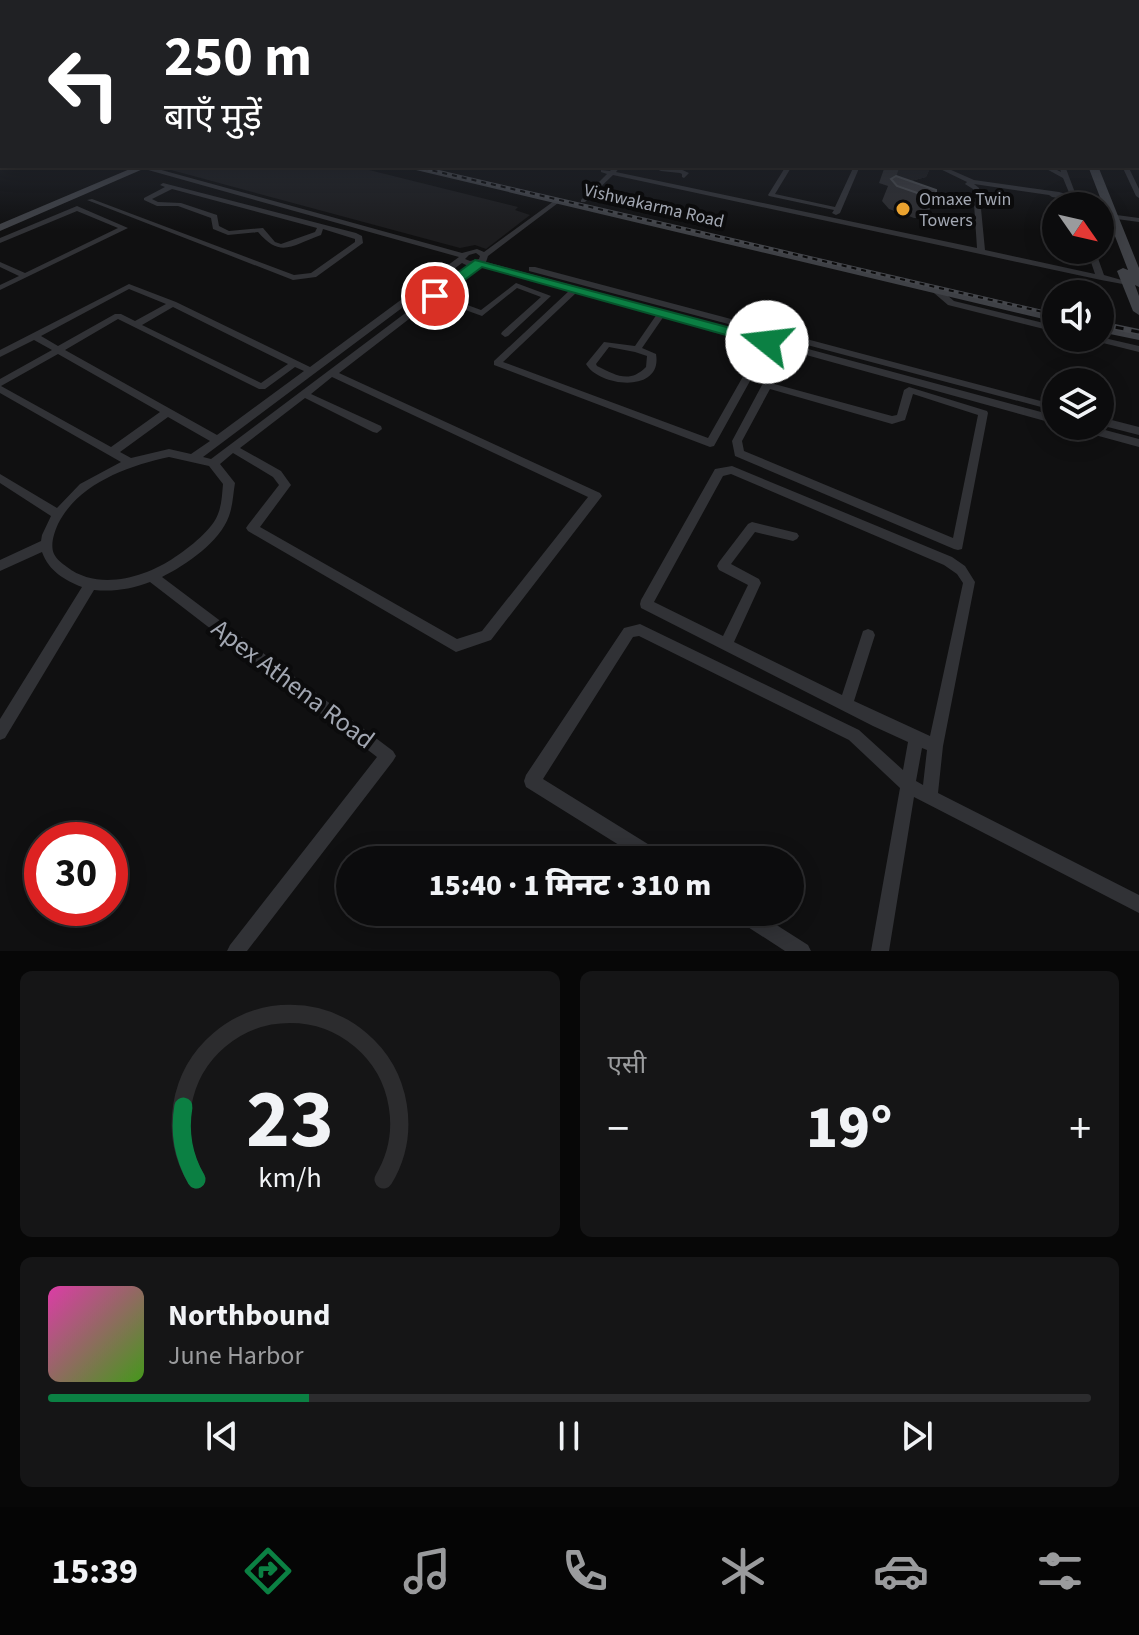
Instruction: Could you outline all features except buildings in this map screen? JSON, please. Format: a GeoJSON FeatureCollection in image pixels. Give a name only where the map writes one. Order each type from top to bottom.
{"type":"FeatureCollection","features":[{"type":"Feature","properties":{"kind":"main road"},"geometry":{"type":"LineString","coordinates":[[0,220],[124,168]]}},
{"type":"Feature","properties":{"kind":"main road"},"geometry":{"type":"LineString","coordinates":[[0,228],[139,168]]}},
{"type":"Feature","properties":{"kind":"main road","name":"Vishwakarma Road"},"geometry":{"type":"LineString","coordinates":[[413,168],[757,245]]}},
{"type":"Feature","properties":{"kind":"main road","name":"Vishwakarma Road"},"geometry":{"type":"LineString","coordinates":[[441,168],[1042,315]]}},
{"type":"Feature","properties":{"kind":"main road"},"geometry":{"type":"LineString","coordinates":[[1085,168],[1093,192]]}},
{"type":"Feature","properties":{"kind":"main road"},"geometry":{"type":"LineString","coordinates":[[1094,168],[1103,192]]}},
{"type":"Feature","properties":{"kind":"main road"},"geometry":{"type":"LineString","coordinates":[[1114,223],[1139,311]]}},
{"type":"Feature","properties":{"kind":"main road"},"geometry":{"type":"LineString","coordinates":[[1114,242],[1131,281]]}},
{"type":"Feature","properties":{"kind":"main road","name":"Vishwakarma Road"},"geometry":{"type":"LineString","coordinates":[[785,252],[1042,308]]}},
{"type":"Feature","properties":{"kind":"main road"},"geometry":{"type":"LineString","coordinates":[[1114,323],[1139,328]]}},
{"type":"Feature","properties":{"kind":"main road"},"geometry":{"type":"LineString","coordinates":[[1114,331],[1139,336]]}},
{"type":"Feature","properties":{"kind":"street"},"geometry":{"type":"LineString","coordinates":[[151,168],[464,256],[1042,404]]}},
{"type":"Feature","properties":{"kind":"street"},"geometry":{"type":"LineString","coordinates":[[160,168],[464,256]]}},
{"type":"Feature","properties":{"kind":"street"},"geometry":{"type":"LineString","coordinates":[[648,168],[671,175]]}},
{"type":"Feature","properties":{"kind":"street"},"geometry":{"type":"LineString","coordinates":[[656,168],[681,179],[754,201],[836,212]]}},
{"type":"Feature","properties":{"kind":"street"},"geometry":{"type":"LineString","coordinates":[[788,168],[771,195],[980,250]]}},
{"type":"Feature","properties":{"kind":"street"},"geometry":{"type":"LineString","coordinates":[[836,212],[856,168]]}},
{"type":"Feature","properties":{"kind":"street"},"geometry":{"type":"LineString","coordinates":[[931,168],[976,188],[1042,197]]}},
{"type":"Feature","properties":{"kind":"street"},"geometry":{"type":"LineString","coordinates":[[941,168],[972,182],[1044,192]]}},
{"type":"Feature","properties":{"kind":"street"},"geometry":{"type":"LineString","coordinates":[[1048,168],[1066,177]]}},
{"type":"Feature","properties":{"kind":"street"},"geometry":{"type":"LineString","coordinates":[[1063,168],[1071,192]]}},
{"type":"Feature","properties":{"kind":"street"},"geometry":{"type":"LineString","coordinates":[[1126,168],[1138,193]]}},
{"type":"Feature","properties":{"kind":"street"},"geometry":{"type":"LineString","coordinates":[[611,169],[1131,281]]}},
{"type":"Feature","properties":{"kind":"street"},"geometry":{"type":"LineString","coordinates":[[578,200],[611,169],[671,175]]}},
{"type":"Feature","properties":{"kind":"street"},"geometry":{"type":"LineString","coordinates":[[90,200],[293,278],[313,275],[359,243],[359,238],[167,186],[146,199],[157,204],[179,204],[214,217],[216,227],[228,233],[260,230],[272,244],[281,247],[318,233],[320,228]]}},
{"type":"Feature","properties":{"kind":"street"},"geometry":{"type":"LineString","coordinates":[[976,188],[980,250]]}},
{"type":"Feature","properties":{"kind":"street"},"geometry":{"type":"LineString","coordinates":[[213,463],[435,296],[553,201]]}},
{"type":"Feature","properties":{"kind":"street"},"geometry":{"type":"LineString","coordinates":[[251,210],[265,202]]}},
{"type":"Feature","properties":{"kind":"street"},"geometry":{"type":"LineString","coordinates":[[0,241],[77,208],[124,228],[0,288]]}},
{"type":"Feature","properties":{"kind":"street"},"geometry":{"type":"LineString","coordinates":[[1114,216],[1139,220]]}},
{"type":"Feature","properties":{"kind":"street"},"geometry":{"type":"LineString","coordinates":[[195,457],[464,256]]}},
{"type":"Feature","properties":{"kind":"street"},"geometry":{"type":"LineString","coordinates":[[481,258],[526,275],[767,342],[910,386],[983,413],[958,545],[744,457],[737,450],[737,441],[767,385],[892,420],[901,418],[910,386]]}},
{"type":"Feature","properties":{"kind":"street"},"geometry":{"type":"LineString","coordinates":[[0,264],[25,276]]}},
{"type":"Feature","properties":{"kind":"street"},"geometry":{"type":"LineString","coordinates":[[1096,264],[1100,275]]}},
{"type":"Feature","properties":{"kind":"street"},"geometry":{"type":"LineString","coordinates":[[435,296],[482,313],[526,275]]}},
{"type":"Feature","properties":{"kind":"street"},"geometry":{"type":"LineString","coordinates":[[505,334],[547,296],[516,285]]}},
{"type":"Feature","properties":{"kind":"street"},"geometry":{"type":"LineString","coordinates":[[0,354],[129,286],[311,371]]}},
{"type":"Feature","properties":{"kind":"street"},"geometry":{"type":"LineString","coordinates":[[576,289],[497,363],[710,443],[767,342]]}},
{"type":"Feature","properties":{"kind":"street"},"geometry":{"type":"LineString","coordinates":[[937,291],[951,303],[1042,326]]}},
{"type":"Feature","properties":{"kind":"street"},"geometry":{"type":"LineString","coordinates":[[135,325],[173,304]]}},
{"type":"Feature","properties":{"kind":"street"},"geometry":{"type":"LineString","coordinates":[[637,349],[662,313]]}},
{"type":"Feature","properties":{"kind":"street"},"geometry":{"type":"LineString","coordinates":[[131,463],[0,386],[118,316],[262,387],[295,363]]}},
{"type":"Feature","properties":{"kind":"street"},"geometry":{"type":"LineString","coordinates":[[360,335],[374,342]]}},
{"type":"Feature","properties":{"kind":"street"},"geometry":{"type":"LineString","coordinates":[[34,336],[217,440]]}},
{"type":"Feature","properties":{"kind":"street"},"geometry":{"type":"LineString","coordinates":[[1114,343],[1139,349]]}},
{"type":"Feature","properties":{"kind":"street"},"geometry":{"type":"LineString","coordinates":[[607,344],[637,349],[651,354],[653,359],[652,367],[640,380],[629,382],[593,368],[591,364],[607,344]]}},
{"type":"Feature","properties":{"kind":"street"},"geometry":{"type":"LineString","coordinates":[[232,448],[277,474],[285,485],[252,528],[456,646],[486,636],[596,496],[331,373]]}},
{"type":"Feature","properties":{"kind":"street"},"geometry":{"type":"LineString","coordinates":[[910,386],[1042,417]]}},
{"type":"Feature","properties":{"kind":"street"},"geometry":{"type":"LineString","coordinates":[[304,394],[377,429]]}},
{"type":"Feature","properties":{"kind":"street"},"geometry":{"type":"LineString","coordinates":[[112,452],[168,412]]}},
{"type":"Feature","properties":{"kind":"street"},"geometry":{"type":"LineString","coordinates":[[1114,425],[1139,431]]}},
{"type":"Feature","properties":{"kind":"street"},"geometry":{"type":"LineString","coordinates":[[1114,436],[1139,443]]}},
{"type":"Feature","properties":{"kind":"street"},"geometry":{"type":"LineString","coordinates":[[169,453],[213,463],[229,483],[222,520],[197,549],[154,578],[130,584],[91,584],[66,575],[51,562],[45,545],[51,525],[80,490],[131,463],[169,453]]}},
{"type":"Feature","properties":{"kind":"street"},"geometry":{"type":"LineString","coordinates":[[930,797],[935,746],[969,582],[961,570],[948,561],[732,470],[719,472],[646,604],[935,746]]}},
{"type":"Feature","properties":{"kind":"street"},"geometry":{"type":"LineString","coordinates":[[0,478],[59,515]]}},
{"type":"Feature","properties":{"kind":"street"},"geometry":{"type":"LineString","coordinates":[[726,644],[755,583],[723,566],[752,527],[793,536]]}},
{"type":"Feature","properties":{"kind":"street"},"geometry":{"type":"LineString","coordinates":[[0,566],[45,545]]}},
{"type":"Feature","properties":{"kind":"street","name":"Apex Athena Road"},"geometry":{"type":"LineString","coordinates":[[154,578],[388,756],[236,951]]}},
{"type":"Feature","properties":{"kind":"street"},"geometry":{"type":"LineString","coordinates":[[0,733],[91,584]]}},
{"type":"Feature","properties":{"kind":"street"},"geometry":{"type":"LineString","coordinates":[[636,846],[532,781],[629,632],[640,630],[854,735],[909,786],[1139,904]]}},
{"type":"Feature","properties":{"kind":"street"},"geometry":{"type":"LineString","coordinates":[[846,704],[868,635]]}},
{"type":"Feature","properties":{"kind":"street"},"geometry":{"type":"LineString","coordinates":[[880,951],[916,737]]}},
{"type":"Feature","properties":{"kind":"street"},"geometry":{"type":"LineString","coordinates":[[762,926],[802,951]]}},
{"type":"Feature","properties":{"kind":"shaded area"},"geometry":{"type":"Polygon","coordinates":[[[164,168],[361,168],[518,207],[515,210],[530,215],[486,249],[475,245],[460,248],[164,168]]]}},
{"type":"Feature","properties":{"kind":"railway"},"geometry":{"type":"LineString","coordinates":[[422,168],[1042,312]]}},
{"type":"Feature","properties":{"kind":"railway"},"geometry":{"type":"LineString","coordinates":[[1114,327],[1139,332]]}},
{"type":"Feature","properties":{"kind":"place","name":"Omaxe Twin Towers"},"geometry":{"type":"Point","coordinates":[903,209]}},
{"type":"Feature","properties":{"kind":"route"},"geometry":{"type":"LineString","coordinates":[[435,296],[480,263],[767,342]]}}]}
